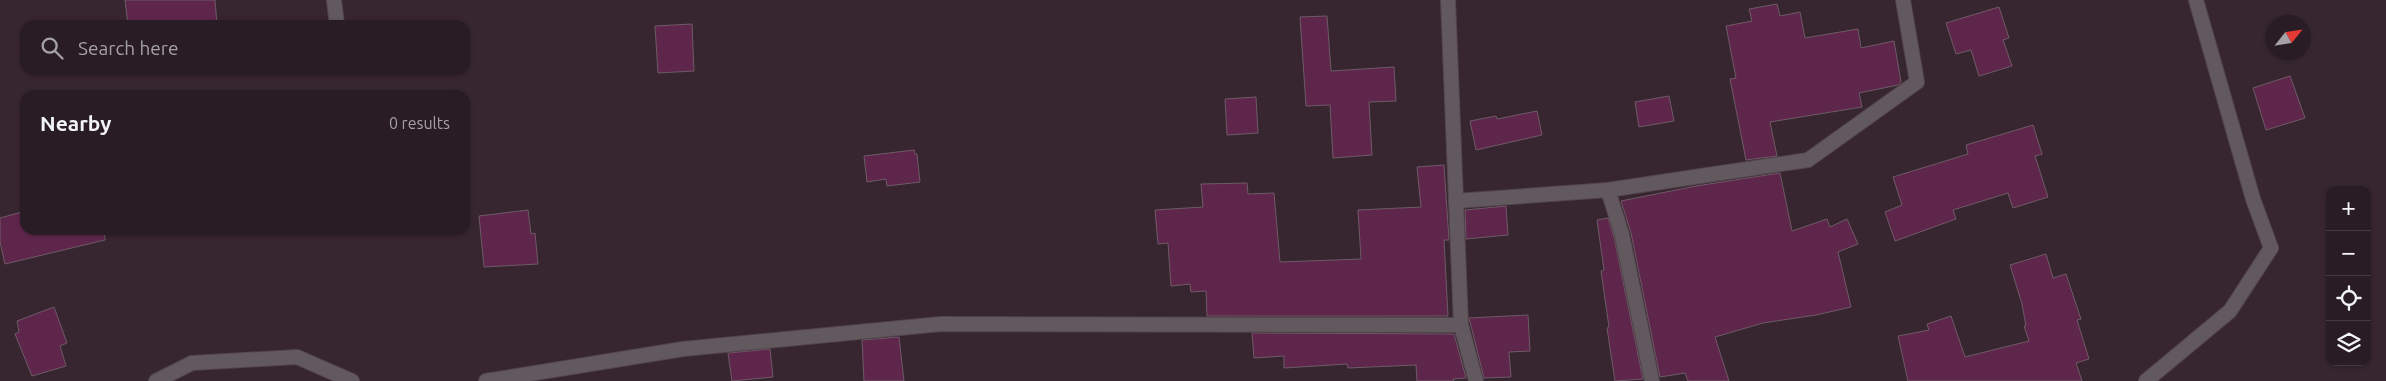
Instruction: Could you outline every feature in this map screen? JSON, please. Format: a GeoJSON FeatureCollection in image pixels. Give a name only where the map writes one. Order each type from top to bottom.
{"type":"FeatureCollection","features":[{"type":"Feature","properties":{"kind":"street"},"geometry":{"type":"LineString","coordinates":[[334,0],[336,20]]}},
{"type":"Feature","properties":{"kind":"street"},"geometry":{"type":"LineString","coordinates":[[1448,0],[1462,325],[1476,381]]}},
{"type":"Feature","properties":{"kind":"street"},"geometry":{"type":"LineString","coordinates":[[1456,201],[1608,190],[1808,160],[1917,82],[1903,0]]}},
{"type":"Feature","properties":{"kind":"street"},"geometry":{"type":"LineString","coordinates":[[2146,381],[2230,311],[2271,248],[2253,198],[2196,0]]}},
{"type":"Feature","properties":{"kind":"street"},"geometry":{"type":"LineString","coordinates":[[1608,190],[1622,235],[1652,381]]}},
{"type":"Feature","properties":{"kind":"street"},"geometry":{"type":"LineString","coordinates":[[486,381],[683,349],[941,324],[1462,325]]}},
{"type":"Feature","properties":{"kind":"street"},"geometry":{"type":"LineString","coordinates":[[156,381],[192,363],[297,357],[352,381]]}},
{"type":"Feature","properties":{"kind":"building"},"geometry":{"type":"Polygon","coordinates":[[[125,0],[215,0],[217,20],[127,20],[125,0]]]}},
{"type":"Feature","properties":{"kind":"building"},"geometry":{"type":"Polygon","coordinates":[[[1777,4],[1780,16],[1800,12],[1805,38],[1858,29],[1861,48],[1894,41],[1901,82],[1898,85],[1859,93],[1862,107],[1770,122],[1777,156],[1746,160],[1730,79],[1736,78],[1726,26],[1752,21],[1749,9],[1777,4]]]}},
{"type":"Feature","properties":{"kind":"building"},"geometry":{"type":"Polygon","coordinates":[[[1999,7],[2009,38],[2003,40],[2012,66],[1979,76],[1971,50],[1956,54],[1946,23],[1999,7]]]}},
{"type":"Feature","properties":{"kind":"building"},"geometry":{"type":"Polygon","coordinates":[[[1327,16],[1331,71],[1394,67],[1396,101],[1369,102],[1372,155],[1333,158],[1330,105],[1306,106],[1300,17],[1327,16]]]}},
{"type":"Feature","properties":{"kind":"building"},"geometry":{"type":"Polygon","coordinates":[[[692,24],[694,71],[658,73],[655,26],[692,24]]]}},
{"type":"Feature","properties":{"kind":"building"},"geometry":{"type":"Polygon","coordinates":[[[2290,76],[2305,118],[2266,130],[2253,88],[2290,76]]]}},
{"type":"Feature","properties":{"kind":"building"},"geometry":{"type":"Polygon","coordinates":[[[1669,96],[1674,121],[1639,127],[1635,102],[1669,96]]]}},
{"type":"Feature","properties":{"kind":"building"},"geometry":{"type":"Polygon","coordinates":[[[1256,97],[1258,133],[1227,135],[1225,99],[1256,97]]]}},
{"type":"Feature","properties":{"kind":"building"},"geometry":{"type":"Polygon","coordinates":[[[1537,111],[1542,135],[1476,150],[1470,121],[1496,116],[1497,119],[1537,111]]]}},
{"type":"Feature","properties":{"kind":"building"},"geometry":{"type":"Polygon","coordinates":[[[2033,125],[2042,154],[2035,156],[2048,197],[2013,208],[2008,193],[1953,210],[1956,219],[1895,241],[1885,212],[1902,205],[1893,177],[1968,154],[1966,145],[2033,125]]]}},
{"type":"Feature","properties":{"kind":"building"},"geometry":{"type":"Polygon","coordinates":[[[914,150],[915,154],[917,154],[920,182],[887,186],[886,179],[867,182],[864,156],[914,150]]]}},
{"type":"Feature","properties":{"kind":"building"},"geometry":{"type":"Polygon","coordinates":[[[1444,165],[1449,240],[1444,240],[1448,316],[1207,316],[1206,291],[1191,292],[1190,284],[1171,286],[1168,243],[1158,244],[1155,210],[1203,207],[1201,184],[1247,183],[1248,194],[1274,193],[1280,262],[1361,259],[1358,210],[1421,207],[1417,167],[1444,165]]]}},
{"type":"Feature","properties":{"kind":"building"},"geometry":{"type":"Polygon","coordinates":[[[1780,173],[1792,231],[1827,219],[1830,227],[1847,219],[1858,244],[1838,252],[1851,307],[1816,315],[1763,323],[1715,337],[1729,381],[1688,381],[1685,373],[1660,377],[1631,233],[1621,201],[1696,186],[1780,173]]]}},
{"type":"Feature","properties":{"kind":"building"},"geometry":{"type":"Polygon","coordinates":[[[1506,206],[1508,235],[1466,239],[1465,210],[1506,206]]]}},
{"type":"Feature","properties":{"kind":"building"},"geometry":{"type":"Polygon","coordinates":[[[528,210],[531,234],[535,233],[538,264],[484,267],[479,216],[528,210]]]}},
{"type":"Feature","properties":{"kind":"building"},"geometry":{"type":"Polygon","coordinates":[[[20,213],[20,235],[104,235],[105,240],[5,264],[0,242],[0,218],[20,213]]]}},
{"type":"Feature","properties":{"kind":"building"},"geometry":{"type":"Polygon","coordinates":[[[1608,218],[1614,237],[1643,379],[1615,381],[1607,328],[1609,327],[1601,271],[1604,270],[1597,220],[1608,218]]]}},
{"type":"Feature","properties":{"kind":"building"},"geometry":{"type":"Polygon","coordinates":[[[2046,254],[2053,278],[2066,274],[2081,319],[2077,320],[2089,359],[2076,363],[2082,381],[1908,381],[1898,336],[1929,330],[1927,324],[1951,316],[1965,357],[2029,341],[2024,326],[2026,326],[2022,304],[2010,265],[2046,254]]]}},
{"type":"Feature","properties":{"kind":"building"},"geometry":{"type":"Polygon","coordinates":[[[54,307],[67,343],[60,346],[66,366],[32,376],[15,334],[19,332],[17,321],[54,307]]]}},
{"type":"Feature","properties":{"kind":"building"},"geometry":{"type":"Polygon","coordinates":[[[1528,315],[1530,351],[1509,352],[1511,377],[1484,378],[1469,318],[1528,315]]]}},
{"type":"Feature","properties":{"kind":"building"},"geometry":{"type":"Polygon","coordinates":[[[1252,333],[1454,334],[1466,378],[1453,379],[1454,381],[1417,381],[1416,365],[1348,368],[1347,364],[1284,368],[1284,356],[1254,358],[1252,333]]]}},
{"type":"Feature","properties":{"kind":"building"},"geometry":{"type":"Polygon","coordinates":[[[899,337],[904,381],[864,381],[862,340],[899,337]]]}},
{"type":"Feature","properties":{"kind":"building"},"geometry":{"type":"Polygon","coordinates":[[[770,349],[773,377],[732,381],[728,353],[770,349]]]}}]}
